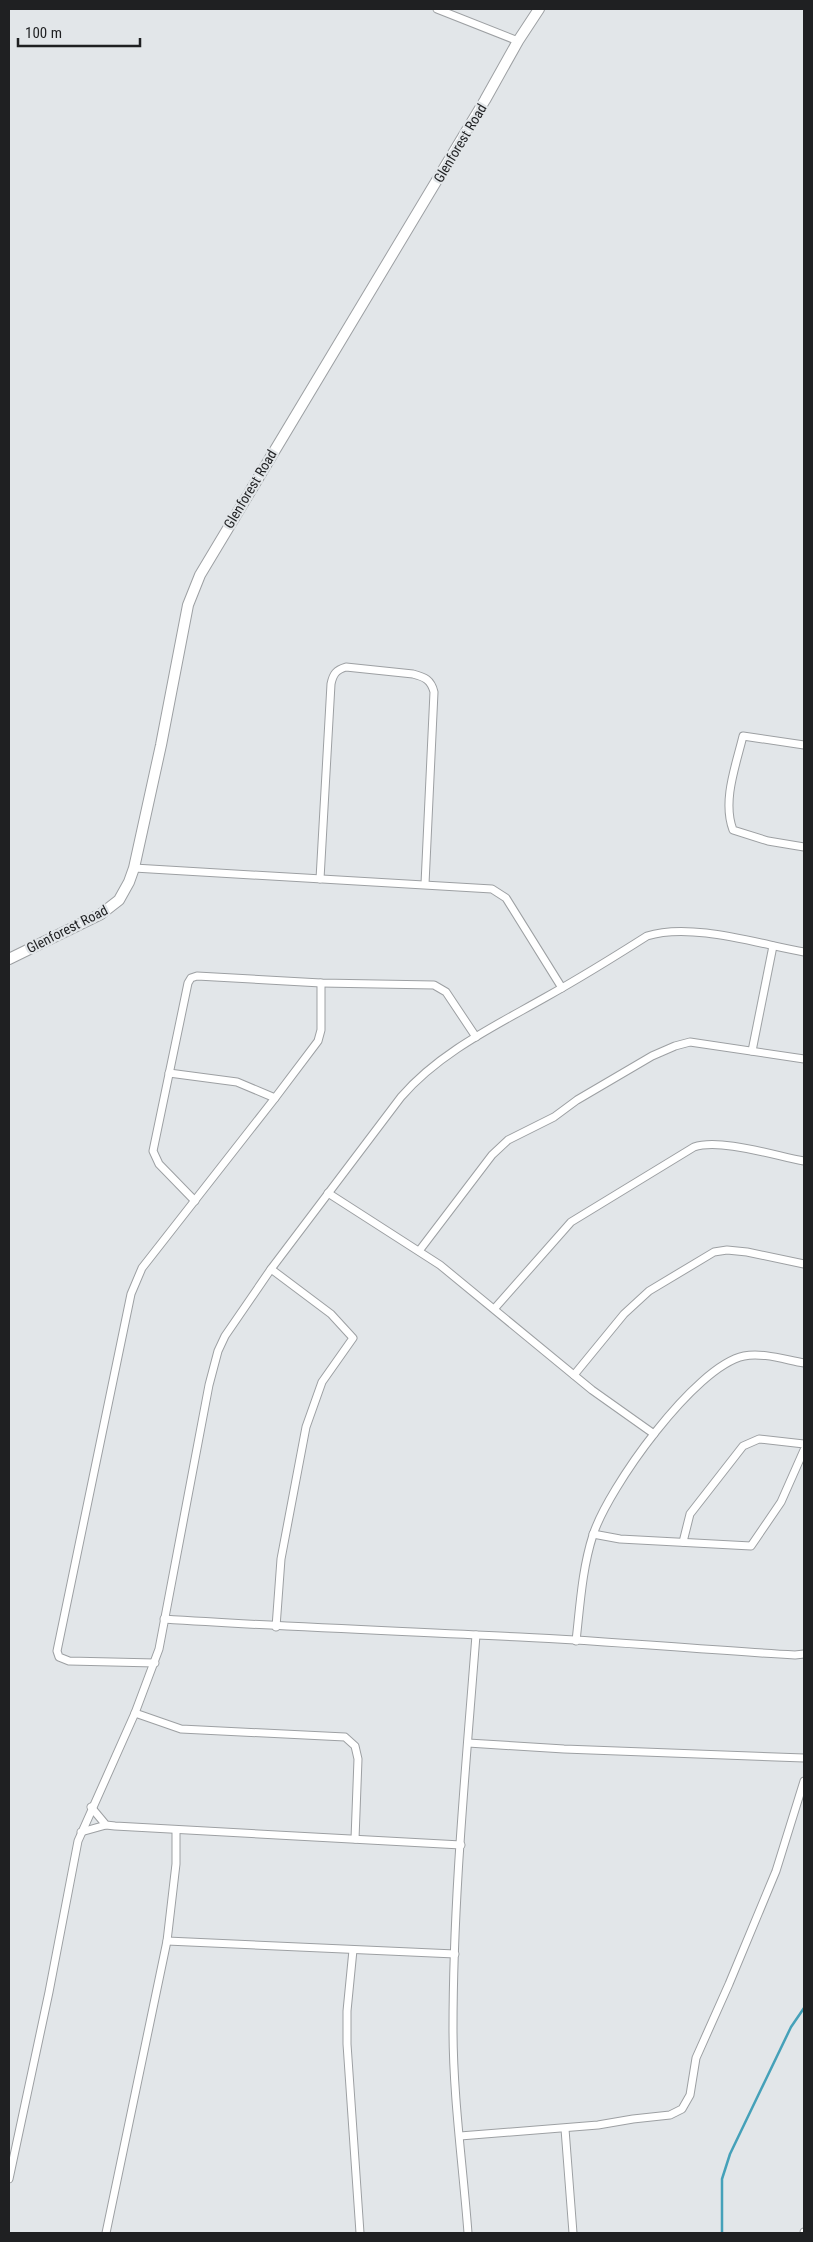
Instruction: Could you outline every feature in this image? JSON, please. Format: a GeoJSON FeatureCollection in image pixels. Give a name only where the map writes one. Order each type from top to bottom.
{"type":"FeatureCollection","features":[{"type":"Feature","properties":{"kind":"street"},"geometry":{"type":"LineString","coordinates":[[437,9],[518,41]]}},
{"type":"Feature","properties":{"kind":"street","name":"Glenforest Road"},"geometry":{"type":"LineString","coordinates":[[9,958],[110,908],[124,891],[134,868],[161,745],[186,615],[200,575],[485,100],[518,41],[539,9]]}},
{"type":"Feature","properties":{"kind":"street"},"geometry":{"type":"LineString","coordinates":[[320,879],[331,684],[333,675],[338,670],[346,668],[423,676],[433,686],[425,884]]}},
{"type":"Feature","properties":{"kind":"street"},"geometry":{"type":"LineString","coordinates":[[804,745],[743,736],[732,779],[728,818],[733,830],[768,841],[804,847]]}},
{"type":"Feature","properties":{"kind":"street"},"geometry":{"type":"LineString","coordinates":[[134,868],[487,888],[499,892],[506,898],[562,988]]}},
{"type":"Feature","properties":{"kind":"street"},"geometry":{"type":"LineString","coordinates":[[9,2180],[49,1992],[74,1858],[81,1832],[91,1807],[135,1713],[155,1663],[212,1368],[225,1336],[271,1269],[413,1083],[423,1073],[476,1037],[562,988],[647,936],[661,931],[709,934],[804,952]]}},
{"type":"Feature","properties":{"kind":"street"},"geometry":{"type":"LineString","coordinates":[[752,1051],[773,946]]}},
{"type":"Feature","properties":{"kind":"street"},"geometry":{"type":"LineString","coordinates":[[195,1201],[159,1164],[154,1156],[153,1147],[188,983],[191,978],[197,976],[321,983],[438,986],[446,992],[476,1037]]}},
{"type":"Feature","properties":{"kind":"street"},"geometry":{"type":"LineString","coordinates":[[155,1663],[69,1662],[59,1657],[57,1644],[134,1284],[142,1268],[276,1098],[320,1036],[321,983]]}},
{"type":"Feature","properties":{"kind":"street"},"geometry":{"type":"LineString","coordinates":[[419,1251],[492,1155],[515,1135],[554,1117],[577,1100],[652,1056],[683,1042],[804,1059]]}},
{"type":"Feature","properties":{"kind":"street"},"geometry":{"type":"LineString","coordinates":[[169,1073],[237,1082],[276,1098]]}},
{"type":"Feature","properties":{"kind":"street"},"geometry":{"type":"LineString","coordinates":[[495,1308],[571,1222],[694,1148],[707,1144],[724,1146],[804,1161]]}},
{"type":"Feature","properties":{"kind":"street"},"geometry":{"type":"LineString","coordinates":[[328,1193],[419,1251],[495,1308],[599,1395],[654,1434]]}},
{"type":"Feature","properties":{"kind":"street"},"geometry":{"type":"LineString","coordinates":[[574,1375],[624,1314],[649,1291],[714,1252],[727,1250],[747,1252],[804,1264]]}},
{"type":"Feature","properties":{"kind":"street"},"geometry":{"type":"LineString","coordinates":[[271,1269],[336,1319],[353,1338],[322,1382],[306,1427],[281,1559],[276,1627]]}},
{"type":"Feature","properties":{"kind":"street"},"geometry":{"type":"LineString","coordinates":[[576,1641],[586,1563],[593,1534],[626,1472],[654,1434],[708,1375],[723,1364],[746,1355],[804,1363]]}},
{"type":"Feature","properties":{"kind":"street"},"geometry":{"type":"LineString","coordinates":[[684,1542],[690,1514],[743,1446],[758,1439],[804,1444]]}},
{"type":"Feature","properties":{"kind":"street"},"geometry":{"type":"LineString","coordinates":[[593,1534],[620,1539],[751,1546],[781,1502],[804,1450]]}},
{"type":"Feature","properties":{"kind":"street"},"geometry":{"type":"LineString","coordinates":[[164,1619],[276,1627],[476,1635],[776,1654],[804,1654]]}},
{"type":"Feature","properties":{"kind":"street"},"geometry":{"type":"LineString","coordinates":[[468,2233],[454,2063],[455,1954],[476,1635]]}},
{"type":"Feature","properties":{"kind":"street"},"geometry":{"type":"LineString","coordinates":[[135,1713],[181,1729],[345,1737],[355,1746],[358,1759],[355,1839]]}},
{"type":"Feature","properties":{"kind":"street"},"geometry":{"type":"LineString","coordinates":[[468,1744],[564,1750],[804,1758]]}},
{"type":"Feature","properties":{"kind":"street"},"geometry":{"type":"LineString","coordinates":[[460,2136],[565,2129],[633,2118],[670,2115],[679,2112],[690,2095],[696,2058],[776,1870],[804,1780]]}},
{"type":"Feature","properties":{"kind":"street"},"geometry":{"type":"LineString","coordinates":[[91,1807],[106,1825]]}},
{"type":"Feature","properties":{"kind":"street"},"geometry":{"type":"LineString","coordinates":[[81,1832],[106,1825],[176,1831],[461,1845]]}},
{"type":"Feature","properties":{"kind":"street"},"geometry":{"type":"LineString","coordinates":[[106,2233],[167,1940],[176,1864],[176,1831]]}},
{"type":"Feature","properties":{"kind":"street"},"geometry":{"type":"LineString","coordinates":[[167,1940],[455,1954]]}},
{"type":"Feature","properties":{"kind":"street"},"geometry":{"type":"LineString","coordinates":[[352,1950],[347,2011],[347,2044],[360,2233]]}},
{"type":"Feature","properties":{"kind":"street"},"geometry":{"type":"LineString","coordinates":[[565,2129],[573,2233]]}},
{"type":"Feature","properties":{"kind":"waterway"},"geometry":{"type":"LineString","coordinates":[[722,2233],[722,2179],[730,2154],[791,2027],[804,2008]]}}]}
